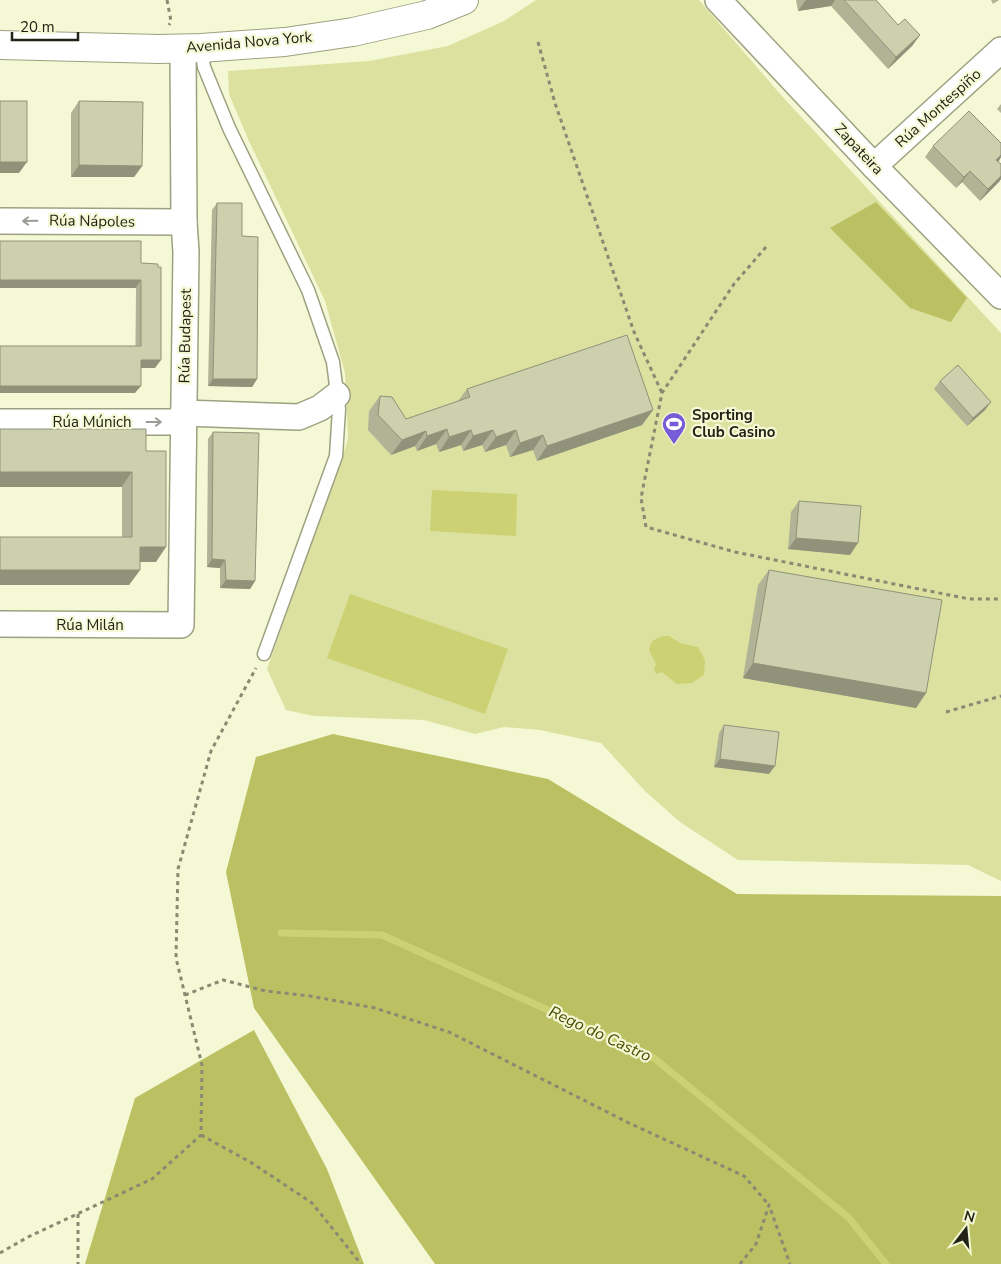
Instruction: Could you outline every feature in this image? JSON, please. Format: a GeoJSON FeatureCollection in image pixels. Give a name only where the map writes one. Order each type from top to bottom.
{"type":"FeatureCollection","features":[{"type":"Feature","properties":{"kind":"street","name":"Avenida Nova York"},"geometry":{"type":"LineString","coordinates":[[0,45],[150,49],[285,42],[354,32],[427,15],[464,0]]}},
{"type":"Feature","properties":{"kind":"street","name":"Zapateira"},"geometry":{"type":"LineString","coordinates":[[718,0],[874,166],[1001,296]]}},
{"type":"Feature","properties":{"kind":"street","name":"Rúa Budapest"},"geometry":{"type":"LineString","coordinates":[[181,625],[186,252],[184,222],[192,48]]}},
{"type":"Feature","properties":{"kind":"street","name":"Rúa Montespiño"},"geometry":{"type":"LineString","coordinates":[[874,166],[1001,50]]}},
{"type":"Feature","properties":{"kind":"street","name":"Rúa Nápoles"},"geometry":{"type":"LineString","coordinates":[[0,221],[184,222]]}},
{"type":"Feature","properties":{"kind":"street","name":"Rúa Múnich"},"geometry":{"type":"LineString","coordinates":[[0,422],[299,417],[320,408],[337,396]]}},
{"type":"Feature","properties":{"kind":"street","name":"Rúa Milán"},"geometry":{"type":"LineString","coordinates":[[0,624],[181,625]]}},
{"type":"Feature","properties":{"kind":"lane"},"geometry":{"type":"LineString","coordinates":[[192,48],[204,67],[229,128],[308,290],[333,362],[340,409],[336,456],[264,654]]}},
{"type":"Feature","properties":{"kind":"path"},"geometry":{"type":"LineString","coordinates":[[538,42],[556,103],[634,332],[662,393]]}},
{"type":"Feature","properties":{"kind":"path"},"geometry":{"type":"LineString","coordinates":[[766,247],[734,284],[662,393],[641,498],[646,527],[735,552],[969,599],[1001,599]]}},
{"type":"Feature","properties":{"kind":"path"},"geometry":{"type":"LineString","coordinates":[[0,1253],[28,1237],[152,1179],[201,1135],[202,1065],[176,958],[178,869],[212,752],[264,654]]}},
{"type":"Feature","properties":{"kind":"path"},"geometry":{"type":"LineString","coordinates":[[946,712],[1001,696]]}},
{"type":"Feature","properties":{"kind":"path"},"geometry":{"type":"LineString","coordinates":[[185,995],[222,980],[266,991],[310,996],[375,1008],[449,1032],[629,1123],[744,1176],[769,1205],[790,1264]]}},
{"type":"Feature","properties":{"kind":"path"},"geometry":{"type":"LineString","coordinates":[[201,1135],[252,1163],[312,1203],[361,1264]]}},
{"type":"Feature","properties":{"kind":"path"},"geometry":{"type":"LineString","coordinates":[[740,1264],[756,1244],[769,1205]]}},
{"type":"Feature","properties":{"kind":"path"},"geometry":{"type":"LineString","coordinates":[[78,1214],[78,1264]]}},
{"type":"Feature","properties":{"kind":"shaded area","name":"Sporting Club Casino"},"geometry":{"type":"Polygon","coordinates":[[[536,0],[699,0],[780,94],[1001,333],[1001,881],[968,865],[738,860],[680,822],[646,792],[601,743],[540,730],[504,727],[475,734],[424,720],[314,716],[286,710],[267,669],[348,438],[345,373],[325,301],[249,141],[229,94],[228,71],[369,61],[448,46],[504,21],[536,0]]]}},
{"type":"Feature","properties":{"kind":"shaded area"},"geometry":{"type":"Polygon","coordinates":[[[876,202],[967,298],[951,322],[910,308],[830,228],[876,202]]]}},
{"type":"Feature","properties":{"kind":"shaded area"},"geometry":{"type":"Polygon","coordinates":[[[432,490],[517,494],[516,536],[430,531],[432,490]]]}},
{"type":"Feature","properties":{"kind":"shaded area"},"geometry":{"type":"Polygon","coordinates":[[[350,594],[508,649],[485,714],[327,658],[350,594]]]}},
{"type":"Feature","properties":{"kind":"shaded area"},"geometry":{"type":"Polygon","coordinates":[[[662,636],[669,636],[680,643],[698,647],[705,660],[704,675],[692,683],[677,684],[662,672],[656,674],[654,669],[656,664],[649,650],[652,641],[662,636]]]}},
{"type":"Feature","properties":{"kind":"shaded area"},"geometry":{"type":"Polygon","coordinates":[[[333,734],[548,779],[737,894],[1001,896],[1001,1264],[435,1264],[254,1008],[226,872],[256,757],[333,734]]]}},
{"type":"Feature","properties":{"kind":"shaded area"},"geometry":{"type":"Polygon","coordinates":[[[254,1030],[327,1169],[364,1264],[85,1264],[135,1098],[254,1030]]]}},
{"type":"Feature","properties":{"kind":"building"},"geometry":{"type":"Polygon","coordinates":[[[844,0],[876,0],[898,25],[905,19],[920,35],[896,57],[844,0]]]}},
{"type":"Feature","properties":{"kind":"building"},"geometry":{"type":"Polygon","coordinates":[[[0,101],[27,101],[27,162],[0,162],[0,101]]]}},
{"type":"Feature","properties":{"kind":"building"},"geometry":{"type":"Polygon","coordinates":[[[79,101],[143,102],[142,166],[79,165],[79,101]]]}},
{"type":"Feature","properties":{"kind":"building"},"geometry":{"type":"Polygon","coordinates":[[[969,111],[1001,143],[1001,155],[996,160],[1001,164],[1001,176],[988,189],[970,171],[964,177],[933,146],[969,111]]]}},
{"type":"Feature","properties":{"kind":"building"},"geometry":{"type":"Polygon","coordinates":[[[217,203],[242,203],[242,236],[258,237],[257,379],[213,379],[217,203]]]}},
{"type":"Feature","properties":{"kind":"building"},"geometry":{"type":"Polygon","coordinates":[[[0,241],[141,241],[141,263],[158,264],[158,267],[161,267],[161,360],[141,360],[141,386],[0,386],[0,346],[141,346],[141,280],[0,280],[0,241]]]}},
{"type":"Feature","properties":{"kind":"building"},"geometry":{"type":"Polygon","coordinates":[[[627,335],[653,410],[547,446],[543,435],[520,443],[516,430],[496,437],[493,430],[473,436],[471,430],[449,437],[447,429],[427,436],[426,431],[402,440],[378,415],[380,396],[392,397],[406,419],[470,397],[467,389],[627,335]]]}},
{"type":"Feature","properties":{"kind":"building"},"geometry":{"type":"Polygon","coordinates":[[[958,365],[991,402],[973,418],[940,381],[958,365]]]}},
{"type":"Feature","properties":{"kind":"building"},"geometry":{"type":"Polygon","coordinates":[[[0,429],[146,429],[146,451],[166,451],[166,547],[140,547],[140,570],[0,570],[0,537],[132,537],[132,472],[0,472],[0,429]]]}},
{"type":"Feature","properties":{"kind":"building"},"geometry":{"type":"Polygon","coordinates":[[[213,432],[259,433],[255,581],[226,580],[225,560],[212,559],[213,432]]]}},
{"type":"Feature","properties":{"kind":"building"},"geometry":{"type":"Polygon","coordinates":[[[799,501],[861,506],[858,543],[796,538],[799,501]]]}},
{"type":"Feature","properties":{"kind":"building"},"geometry":{"type":"Polygon","coordinates":[[[769,570],[942,600],[926,693],[753,663],[769,570]]]}},
{"type":"Feature","properties":{"kind":"building"},"geometry":{"type":"Polygon","coordinates":[[[724,725],[779,732],[775,766],[720,759],[724,725]]]}},
{"type":"Feature","properties":{"kind":"waterway","name":"Rego do Castro"},"geometry":{"type":"LineString","coordinates":[[281,933],[382,935],[654,1058],[849,1218],[886,1264]]}},
{"type":"Feature","properties":{"kind":"place","name":"Sporting Club Casino"},"geometry":{"type":"Point","coordinates":[674,445]}}]}
